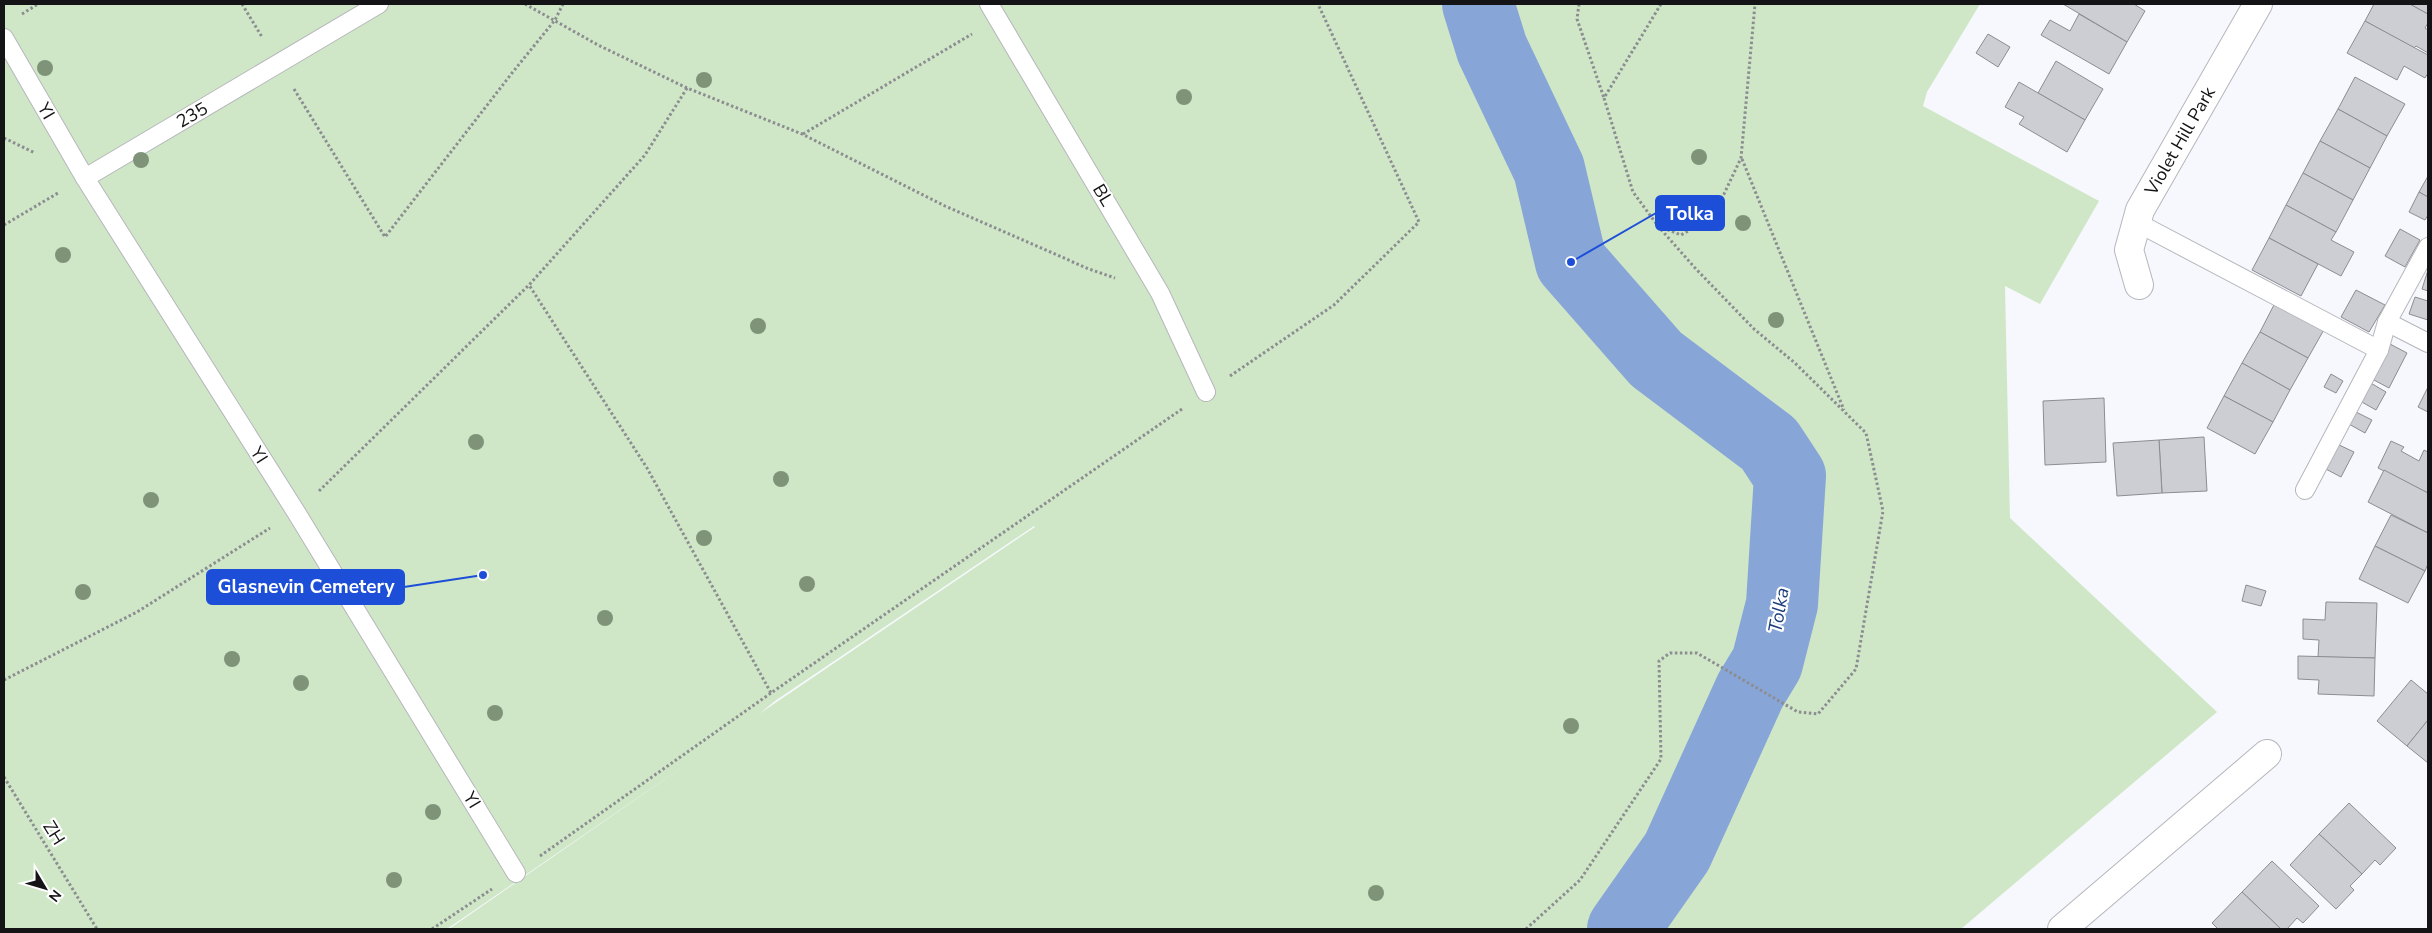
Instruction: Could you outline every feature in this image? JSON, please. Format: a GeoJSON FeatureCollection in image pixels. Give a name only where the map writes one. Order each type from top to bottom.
{"type":"FeatureCollection","features":[{"type":"Feature","properties":{"kind":"street","name":"Violet Hill Park"},"geometry":{"type":"LineString","coordinates":[[2138,285],[2129,250],[2140,210],[2258,4]]}},
{"type":"Feature","properties":{"kind":"street"},"geometry":{"type":"LineString","coordinates":[[2062,929],[2267,754]]}},
{"type":"Feature","properties":{"kind":"lane","name":"235"},"geometry":{"type":"LineString","coordinates":[[84,178],[379,4]]}},
{"type":"Feature","properties":{"kind":"lane","name":"BL"},"geometry":{"type":"LineString","coordinates":[[994,11],[1160,293],[1206,392]]}},
{"type":"Feature","properties":{"kind":"lane","name":"YI"},"geometry":{"type":"LineString","coordinates":[[4,38],[84,178],[296,512],[516,873]]}},
{"type":"Feature","properties":{"kind":"lane"},"geometry":{"type":"LineString","coordinates":[[2136,222],[2379,350]]}},
{"type":"Feature","properties":{"kind":"lane"},"geometry":{"type":"LineString","coordinates":[[2305,490],[2379,350],[2388,322],[2428,247]]}},
{"type":"Feature","properties":{"kind":"lane"},"geometry":{"type":"LineString","coordinates":[[2388,322],[2428,343]]}},
{"type":"Feature","properties":{"kind":"path"},"geometry":{"type":"LineString","coordinates":[[242,4],[385,237],[506,80],[555,20],[563,4]]}},
{"type":"Feature","properties":{"kind":"path"},"geometry":{"type":"LineString","coordinates":[[524,4],[598,45],[687,88],[802,134],[946,206],[1089,269],[1160,293]]}},
{"type":"Feature","properties":{"kind":"path"},"geometry":{"type":"LineString","coordinates":[[432,929],[516,873],[771,693],[1206,392],[1334,306],[1419,222],[1318,4]]}},
{"type":"Feature","properties":{"kind":"path"},"geometry":{"type":"LineString","coordinates":[[1526,929],[1580,880],[1661,759],[1659,662],[1670,653],[1697,653],[1798,712],[1818,714],[1856,669],[1883,511],[1866,433],[1754,329],[1696,269],[1658,226],[1633,192],[1577,19],[1578,4]]}},
{"type":"Feature","properties":{"kind":"path"},"geometry":{"type":"LineString","coordinates":[[1604,98],[1661,4]]}},
{"type":"Feature","properties":{"kind":"path"},"geometry":{"type":"LineString","coordinates":[[1658,226],[1681,235],[1706,221],[1724,194],[1741,158],[1755,4]]}},
{"type":"Feature","properties":{"kind":"path"},"geometry":{"type":"LineString","coordinates":[[802,134],[994,11]]}},
{"type":"Feature","properties":{"kind":"path"},"geometry":{"type":"LineString","coordinates":[[4,680],[137,612],[296,512],[341,471],[530,286],[645,155],[687,88]]}},
{"type":"Feature","properties":{"kind":"path"},"geometry":{"type":"LineString","coordinates":[[1741,158],[1845,412]]}},
{"type":"Feature","properties":{"kind":"path"},"geometry":{"type":"LineString","coordinates":[[4,225],[84,178]]}},
{"type":"Feature","properties":{"kind":"path"},"geometry":{"type":"LineString","coordinates":[[530,286],[647,468],[771,693]]}},
{"type":"Feature","properties":{"kind":"path","name":"ZH"},"geometry":{"type":"LineString","coordinates":[[4,777],[97,929]]}},
{"type":"Feature","properties":{"kind":"green space"},"geometry":{"type":"Polygon","coordinates":[[[4,4],[1980,4],[1927,92],[1923,106],[2099,201],[2040,304],[2005,286],[2010,518],[2217,712],[1961,929],[449,929],[697,757],[447,929],[4,929],[4,4]],[[1035,527],[775,701],[759,714],[1035,527]]]}},
{"type":"Feature","properties":{"kind":"building"},"geometry":{"type":"Polygon","coordinates":[[[2063,4],[2134,4],[2145,11],[2127,42],[2063,4]]]}},
{"type":"Feature","properties":{"kind":"building"},"geometry":{"type":"Polygon","coordinates":[[[2374,4],[2410,4],[2428,14],[2428,23],[2425,28],[2428,30],[2428,53],[2416,46],[2414,48],[2365,21],[2374,4]]]}},
{"type":"Feature","properties":{"kind":"building"},"geometry":{"type":"Polygon","coordinates":[[[2410,4],[2428,4],[2428,14],[2410,4]]]}},
{"type":"Feature","properties":{"kind":"building"},"geometry":{"type":"Polygon","coordinates":[[[2079,14],[2127,42],[2109,74],[2041,35],[2050,20],[2070,31],[2079,14]]]}},
{"type":"Feature","properties":{"kind":"building"},"geometry":{"type":"Polygon","coordinates":[[[2365,21],[2428,55],[2428,73],[2425,78],[2404,66],[2397,80],[2347,53],[2365,21]]]}},
{"type":"Feature","properties":{"kind":"building"},"geometry":{"type":"Polygon","coordinates":[[[1988,34],[2010,47],[1998,67],[1976,53],[1988,34]]]}},
{"type":"Feature","properties":{"kind":"building"},"geometry":{"type":"Polygon","coordinates":[[[2056,61],[2103,89],[2085,120],[2038,93],[2056,61]]]}},
{"type":"Feature","properties":{"kind":"building"},"geometry":{"type":"Polygon","coordinates":[[[2355,77],[2405,104],[2387,136],[2338,109],[2355,77]]]}},
{"type":"Feature","properties":{"kind":"building"},"geometry":{"type":"Polygon","coordinates":[[[2019,82],[2085,120],[2067,152],[2019,124],[2024,117],[2005,107],[2019,82]]]}},
{"type":"Feature","properties":{"kind":"building"},"geometry":{"type":"Polygon","coordinates":[[[2338,109],[2387,136],[2370,168],[2320,141],[2338,109]]]}},
{"type":"Feature","properties":{"kind":"building"},"geometry":{"type":"Polygon","coordinates":[[[2320,141],[2370,168],[2353,200],[2303,173],[2320,141]]]}},
{"type":"Feature","properties":{"kind":"building"},"geometry":{"type":"Polygon","coordinates":[[[2303,173],[2353,200],[2336,232],[2286,205],[2303,173]]]}},
{"type":"Feature","properties":{"kind":"building"},"geometry":{"type":"Polygon","coordinates":[[[2428,176],[2428,197],[2419,192],[2428,176]]]}},
{"type":"Feature","properties":{"kind":"building"},"geometry":{"type":"Polygon","coordinates":[[[2419,192],[2428,197],[2428,215],[2425,220],[2409,212],[2419,192]]]}},
{"type":"Feature","properties":{"kind":"building"},"geometry":{"type":"Polygon","coordinates":[[[2286,205],[2336,232],[2331,240],[2354,252],[2341,276],[2269,238],[2286,205]]]}},
{"type":"Feature","properties":{"kind":"building"},"geometry":{"type":"Polygon","coordinates":[[[2400,229],[2420,240],[2405,267],[2385,256],[2400,229]]]}},
{"type":"Feature","properties":{"kind":"building"},"geometry":{"type":"Polygon","coordinates":[[[2269,238],[2318,264],[2301,296],[2252,270],[2269,238]]]}},
{"type":"Feature","properties":{"kind":"building"},"geometry":{"type":"Polygon","coordinates":[[[2428,270],[2428,291],[2422,289],[2428,270]]]}},
{"type":"Feature","properties":{"kind":"building"},"geometry":{"type":"Polygon","coordinates":[[[2356,290],[2385,305],[2369,332],[2341,317],[2356,290]]]}},
{"type":"Feature","properties":{"kind":"building"},"geometry":{"type":"Polygon","coordinates":[[[2415,297],[2428,301],[2428,320],[2409,314],[2415,297]]]}},
{"type":"Feature","properties":{"kind":"building"},"geometry":{"type":"Polygon","coordinates":[[[2277,299],[2326,326],[2308,358],[2260,332],[2277,299]]]}},
{"type":"Feature","properties":{"kind":"building"},"geometry":{"type":"Polygon","coordinates":[[[2260,332],[2308,358],[2290,390],[2242,363],[2260,332]]]}},
{"type":"Feature","properties":{"kind":"building"},"geometry":{"type":"Polygon","coordinates":[[[2390,344],[2407,353],[2389,388],[2372,379],[2390,344]]]}},
{"type":"Feature","properties":{"kind":"building"},"geometry":{"type":"Polygon","coordinates":[[[2242,363],[2290,390],[2273,422],[2224,396],[2242,363]]]}},
{"type":"Feature","properties":{"kind":"building"},"geometry":{"type":"Polygon","coordinates":[[[2331,374],[2343,381],[2336,393],[2324,387],[2331,374]]]}},
{"type":"Feature","properties":{"kind":"building"},"geometry":{"type":"Polygon","coordinates":[[[2369,382],[2386,392],[2376,410],[2360,401],[2369,382]]]}},
{"type":"Feature","properties":{"kind":"building"},"geometry":{"type":"Polygon","coordinates":[[[2428,387],[2428,412],[2418,407],[2428,387]]]}},
{"type":"Feature","properties":{"kind":"building"},"geometry":{"type":"Polygon","coordinates":[[[2224,396],[2273,422],[2255,454],[2207,428],[2224,396]]]}},
{"type":"Feature","properties":{"kind":"building"},"geometry":{"type":"Polygon","coordinates":[[[2104,398],[2106,462],[2045,465],[2043,401],[2104,398]]]}},
{"type":"Feature","properties":{"kind":"building"},"geometry":{"type":"Polygon","coordinates":[[[2354,411],[2372,420],[2365,433],[2347,423],[2354,411]]]}},
{"type":"Feature","properties":{"kind":"building"},"geometry":{"type":"Polygon","coordinates":[[[2204,437],[2207,491],[2162,493],[2159,440],[2204,437]]]}},
{"type":"Feature","properties":{"kind":"building"},"geometry":{"type":"Polygon","coordinates":[[[2159,440],[2162,493],[2117,496],[2113,443],[2159,440]]]}},
{"type":"Feature","properties":{"kind":"building"},"geometry":{"type":"Polygon","coordinates":[[[2391,441],[2404,447],[2401,451],[2419,461],[2424,450],[2428,452],[2428,493],[2378,468],[2391,441]]]}},
{"type":"Feature","properties":{"kind":"building"},"geometry":{"type":"Polygon","coordinates":[[[2335,443],[2354,452],[2341,477],[2322,467],[2335,443]]]}},
{"type":"Feature","properties":{"kind":"building"},"geometry":{"type":"Polygon","coordinates":[[[2384,470],[2428,493],[2428,533],[2368,502],[2384,470]]]}},
{"type":"Feature","properties":{"kind":"building"},"geometry":{"type":"Polygon","coordinates":[[[2391,515],[2428,533],[2428,564],[2425,571],[2375,546],[2391,515]]]}},
{"type":"Feature","properties":{"kind":"building"},"geometry":{"type":"Polygon","coordinates":[[[2375,546],[2425,571],[2408,603],[2359,579],[2375,546]]]}},
{"type":"Feature","properties":{"kind":"building"},"geometry":{"type":"Polygon","coordinates":[[[2246,585],[2266,591],[2261,606],[2242,601],[2246,585]]]}},
{"type":"Feature","properties":{"kind":"building"},"geometry":{"type":"Polygon","coordinates":[[[2326,602],[2377,603],[2375,658],[2318,657],[2319,640],[2303,639],[2303,619],[2325,620],[2326,602]]]}},
{"type":"Feature","properties":{"kind":"building"},"geometry":{"type":"Polygon","coordinates":[[[2298,656],[2375,658],[2374,696],[2318,694],[2319,680],[2298,679],[2298,656]]]}},
{"type":"Feature","properties":{"kind":"building"},"geometry":{"type":"Polygon","coordinates":[[[2411,680],[2428,694],[2428,720],[2407,746],[2377,721],[2411,680]]]}},
{"type":"Feature","properties":{"kind":"building"},"geometry":{"type":"Polygon","coordinates":[[[2428,720],[2428,763],[2407,746],[2428,720]]]}},
{"type":"Feature","properties":{"kind":"building"},"geometry":{"type":"Polygon","coordinates":[[[2349,803],[2396,848],[2380,865],[2375,860],[2362,874],[2319,834],[2349,803]]]}},
{"type":"Feature","properties":{"kind":"building"},"geometry":{"type":"Polygon","coordinates":[[[2319,834],[2362,874],[2350,886],[2354,890],[2336,909],[2290,865],[2319,834]]]}},
{"type":"Feature","properties":{"kind":"building"},"geometry":{"type":"Polygon","coordinates":[[[2272,861],[2319,906],[2303,923],[2297,918],[2287,929],[2281,929],[2242,892],[2272,861]]]}},
{"type":"Feature","properties":{"kind":"building"},"geometry":{"type":"Polygon","coordinates":[[[2242,892],[2281,929],[2218,929],[2212,923],[2242,892]]]}},
{"type":"Feature","properties":{"kind":"waterway","name":"Tolka"},"geometry":{"type":"LineString","coordinates":[[1478,4],[1492,49],[1549,169],[1571,262],[1656,359],[1769,444],[1790,476],[1782,604],[1767,663],[1750,691],[1677,852],[1623,929]]}},
{"type":"Feature","properties":{"kind":"place","name":"Tolka"},"geometry":{"type":"Point","coordinates":[1571,262]}},
{"type":"Feature","properties":{"kind":"place","name":"Glasnevin Cemetery"},"geometry":{"type":"Point","coordinates":[483,575]}}]}
